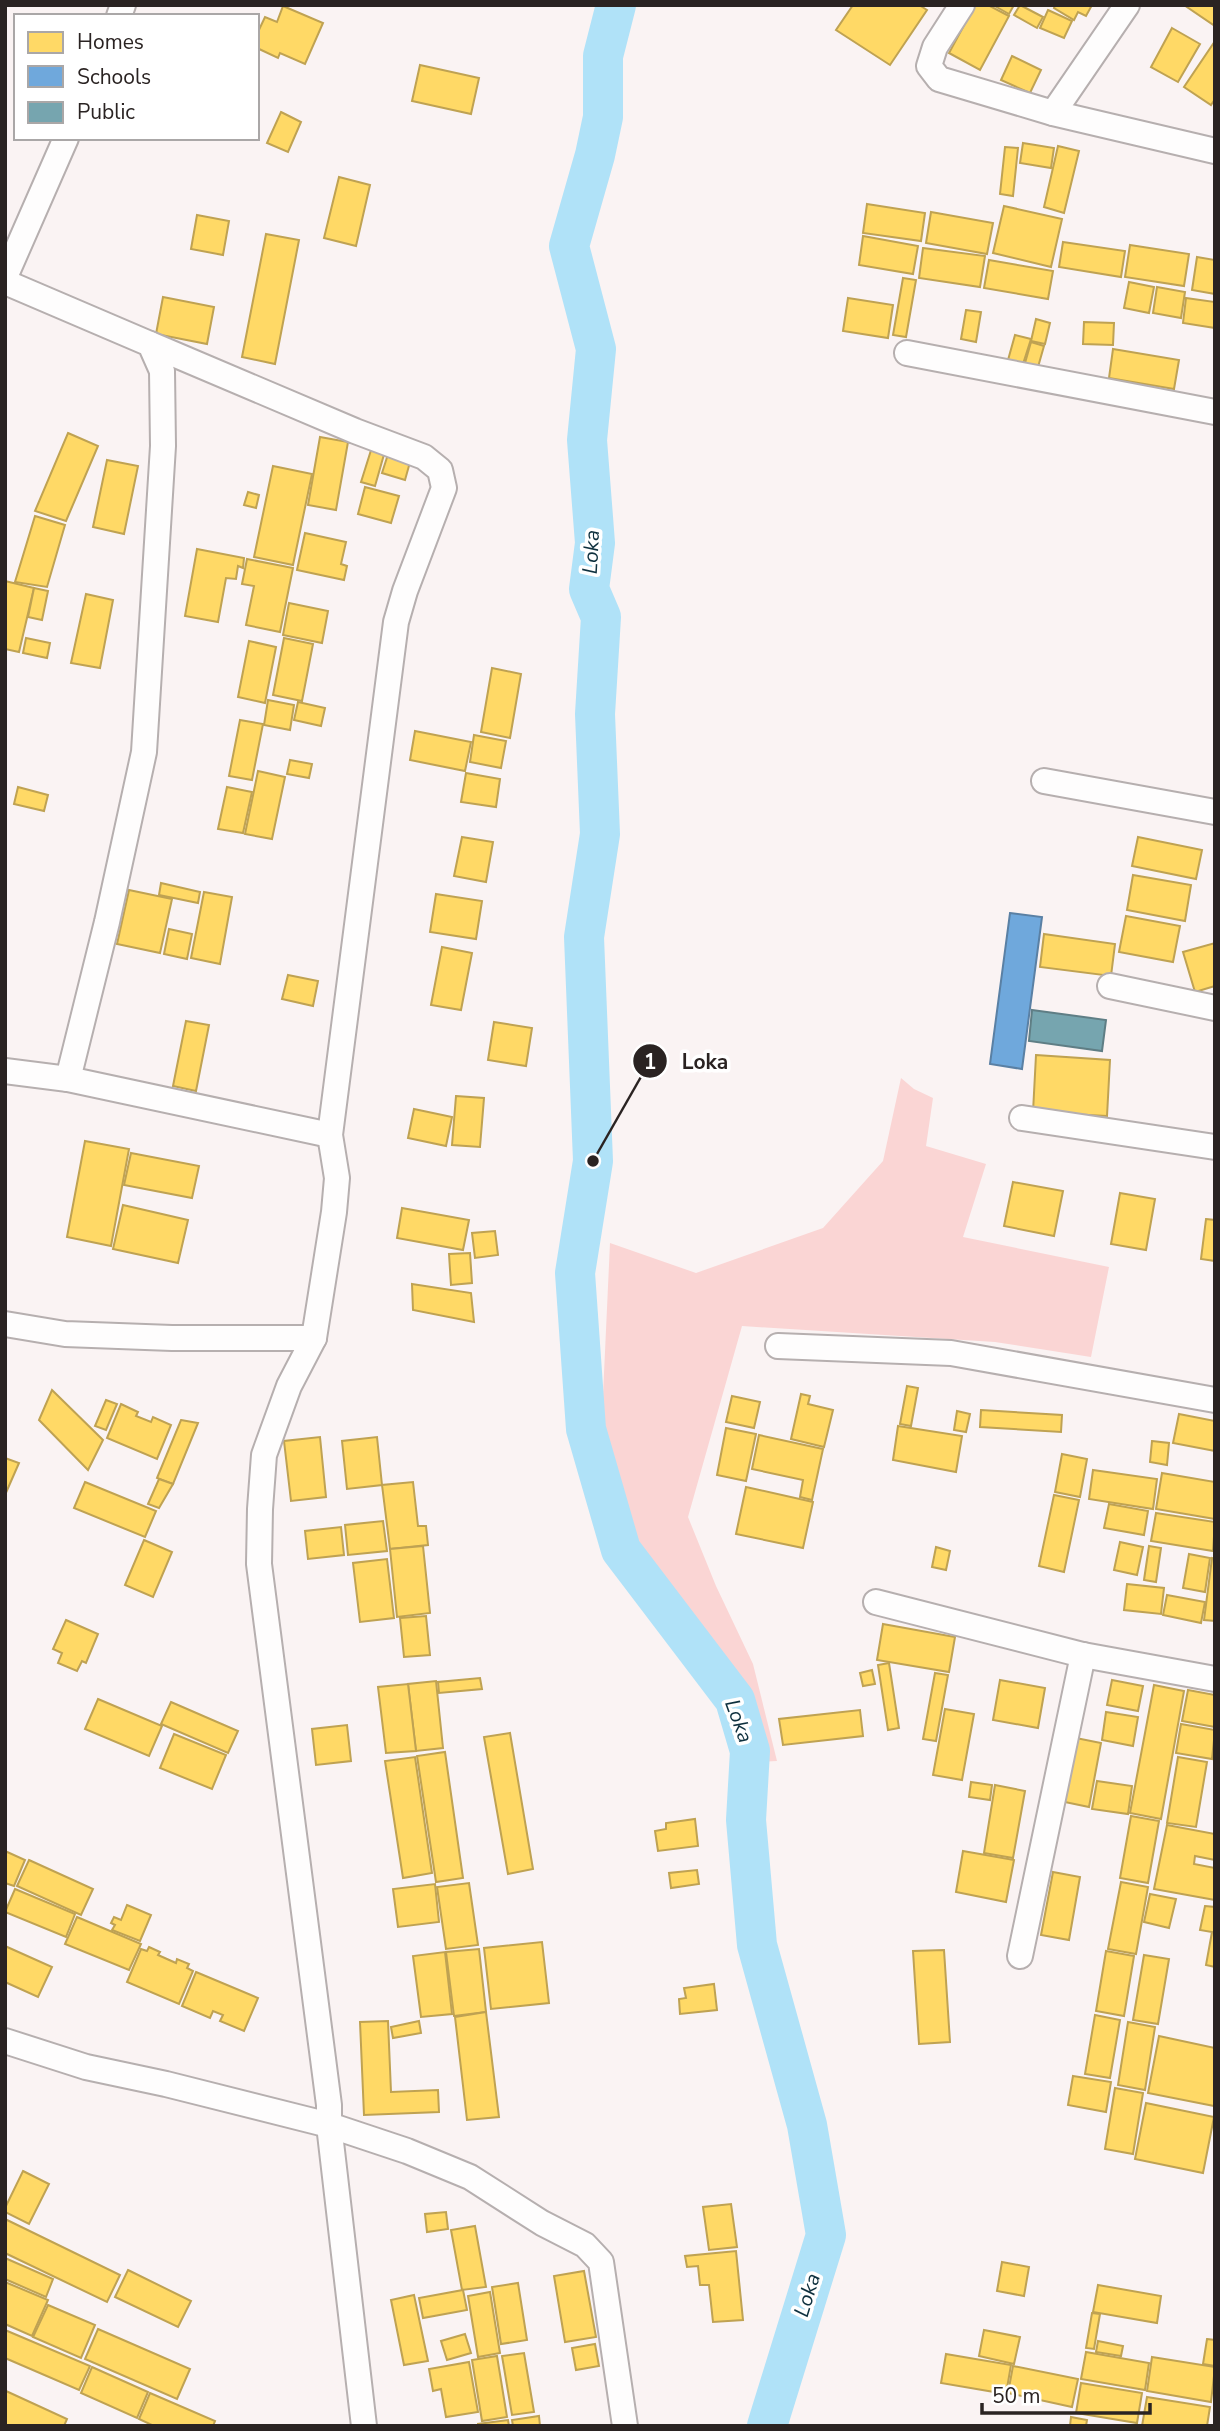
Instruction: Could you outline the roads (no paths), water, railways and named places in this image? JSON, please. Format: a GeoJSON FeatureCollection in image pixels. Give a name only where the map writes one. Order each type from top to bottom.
{"type":"FeatureCollection","features":[{"type":"Feature","properties":{"kind":"street"},"geometry":{"type":"LineString","coordinates":[[962,5],[935,47],[929,66],[939,79],[1053,113],[1215,150]]}},
{"type":"Feature","properties":{"kind":"street"},"geometry":{"type":"LineString","coordinates":[[1053,113],[1127,5]]}},
{"type":"Feature","properties":{"kind":"street"},"geometry":{"type":"LineString","coordinates":[[65,140],[5,279],[150,344],[355,431],[424,457],[440,470],[444,488],[396,622],[330,1135],[337,1178],[314,1338],[289,1386],[264,1455],[260,1509],[259,1564],[325,2078],[364,2426]]}},
{"type":"Feature","properties":{"kind":"street"},"geometry":{"type":"LineString","coordinates":[[68,1080],[107,922],[144,752],[163,446],[163,371],[150,344]]}},
{"type":"Feature","properties":{"kind":"street"},"geometry":{"type":"LineString","coordinates":[[907,353],[1215,412]]}},
{"type":"Feature","properties":{"kind":"street"},"geometry":{"type":"LineString","coordinates":[[1044,781],[1215,812]]}},
{"type":"Feature","properties":{"kind":"street"},"geometry":{"type":"LineString","coordinates":[[1110,986],[1215,1008]]}},
{"type":"Feature","properties":{"kind":"street"},"geometry":{"type":"LineString","coordinates":[[5,1071],[68,1080],[330,1135]]}},
{"type":"Feature","properties":{"kind":"street"},"geometry":{"type":"LineString","coordinates":[[1022,1118],[1215,1147]]}},
{"type":"Feature","properties":{"kind":"street"},"geometry":{"type":"LineString","coordinates":[[5,1324],[65,1334],[172,1338],[314,1338]]}},
{"type":"Feature","properties":{"kind":"street"},"geometry":{"type":"LineString","coordinates":[[778,1346],[951,1353],[1215,1400]]}},
{"type":"Feature","properties":{"kind":"street"},"geometry":{"type":"LineString","coordinates":[[876,1602],[1083,1655],[1215,1679]]}},
{"type":"Feature","properties":{"kind":"street"},"geometry":{"type":"LineString","coordinates":[[1020,1956],[1083,1655]]}},
{"type":"Feature","properties":{"kind":"street"},"geometry":{"type":"LineString","coordinates":[[5,2041],[86,2067],[329,2125],[407,2151],[470,2176],[511,2205],[585,2245],[601,2262],[625,2426]]}},
{"type":"Feature","properties":{"kind":"waterway","name":"Loka"},"geometry":{"type":"LineString","coordinates":[[616,5],[603,56],[603,117],[569,246],[596,349],[587,440],[595,543],[589,589],[601,617],[595,714],[600,834],[584,937],[593,1161],[575,1273],[586,1429],[621,1550],[735,1700],[750,1751],[746,1820],[757,1945],[807,2125],[826,2235],[767,2426]]}},
{"type":"Feature","properties":{"kind":"place","name":"Loka"},"geometry":{"type":"Point","coordinates":[593,1161]}}]}
